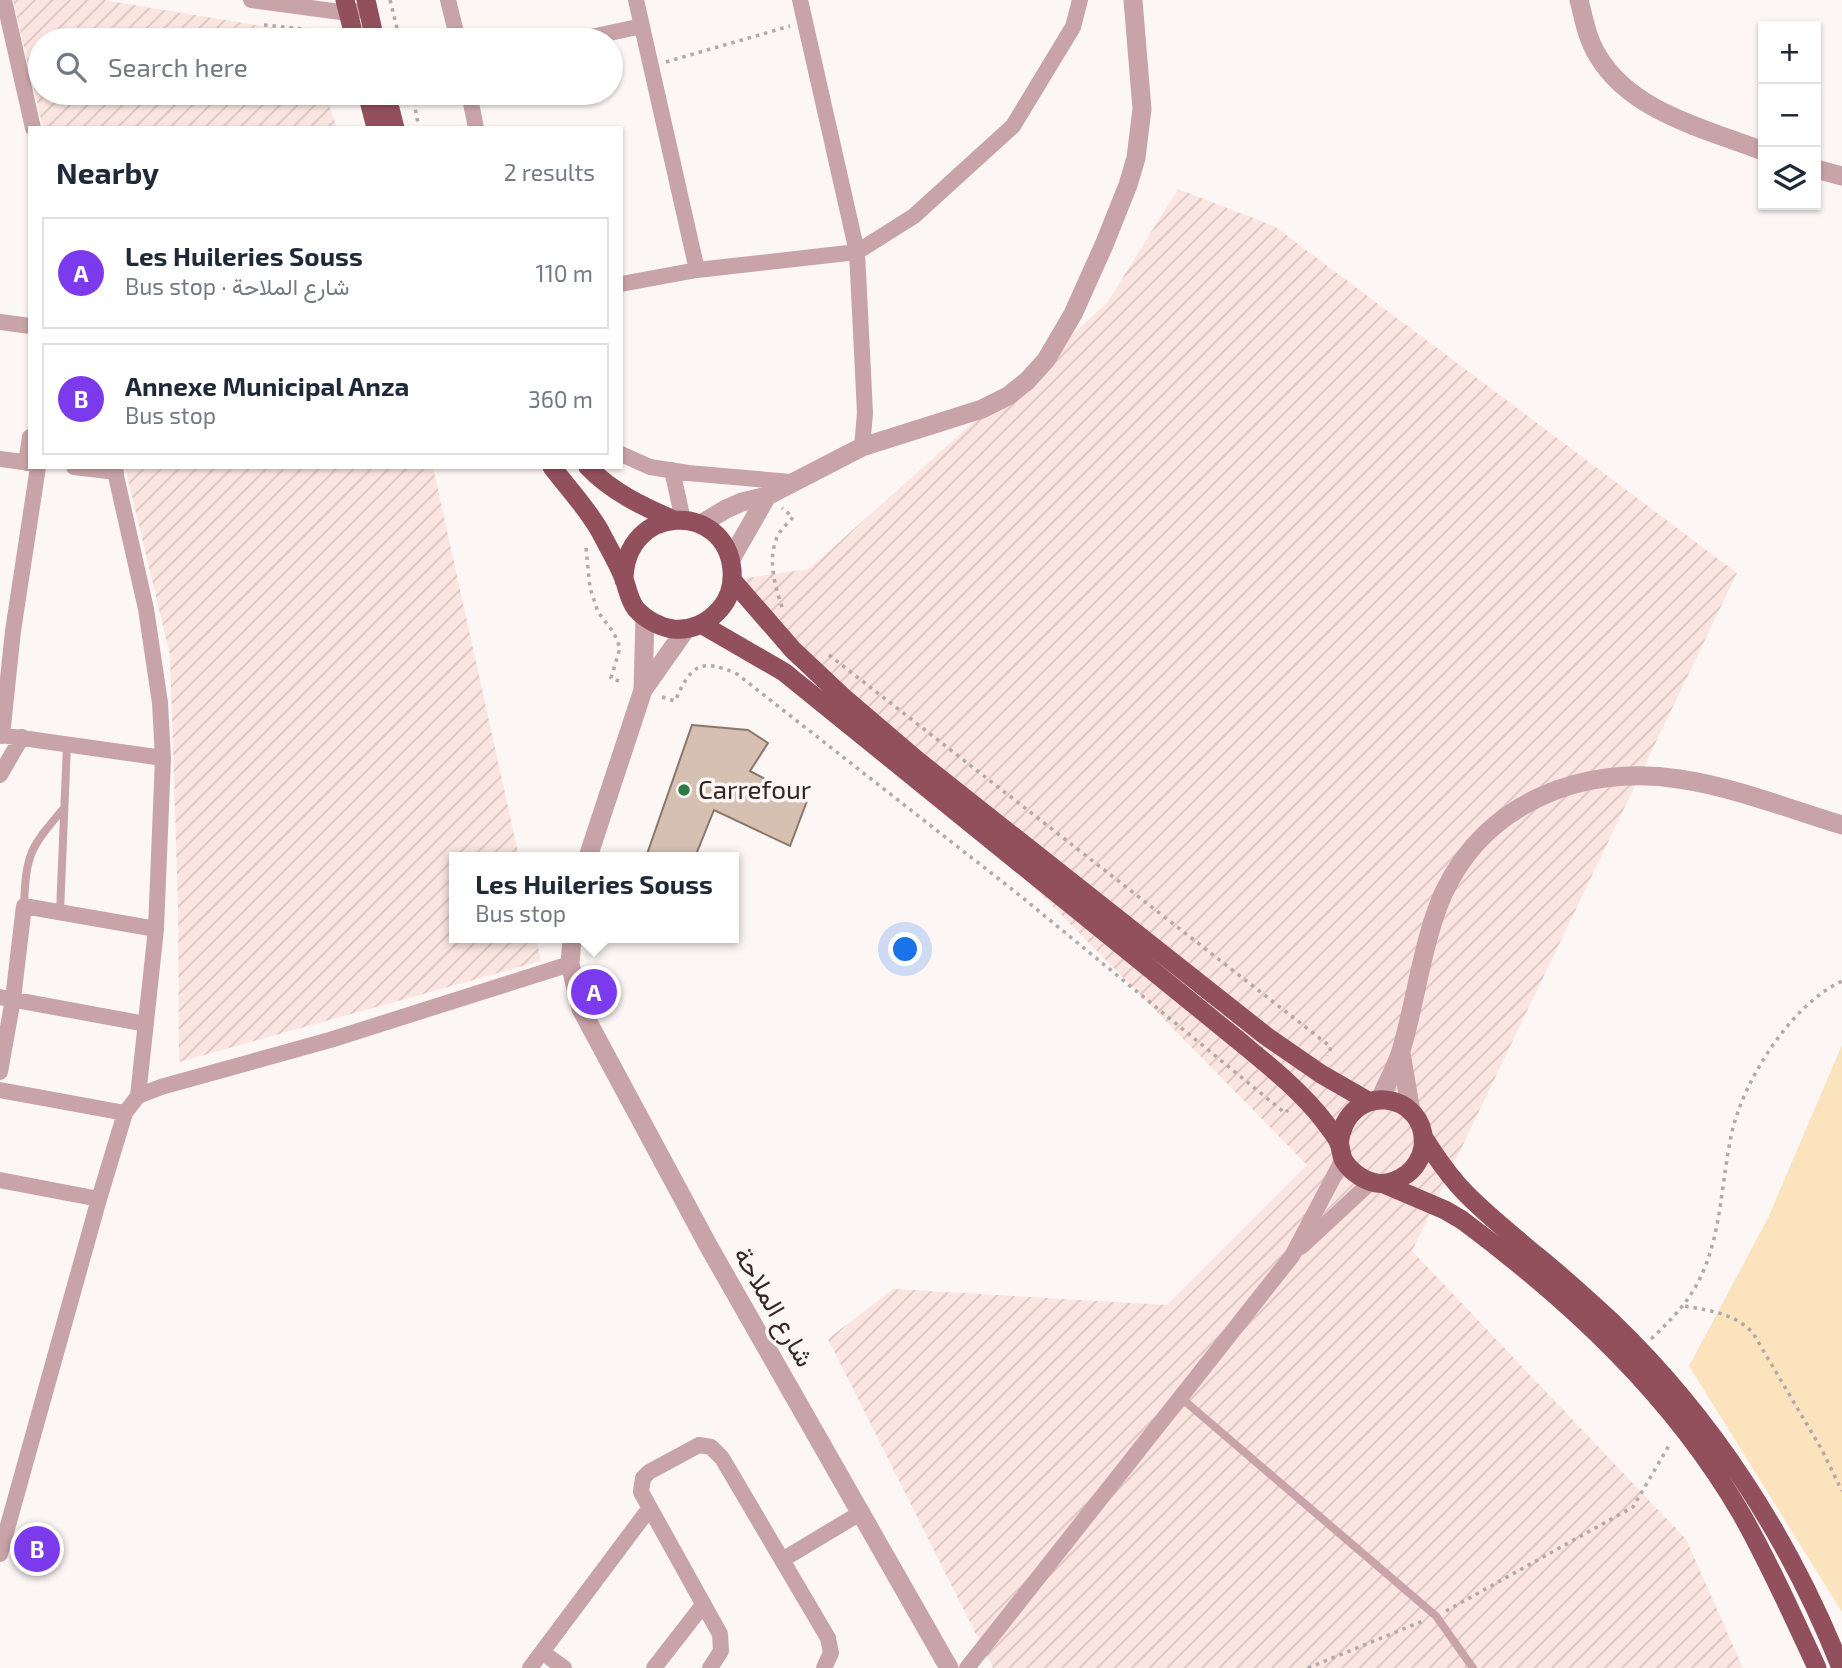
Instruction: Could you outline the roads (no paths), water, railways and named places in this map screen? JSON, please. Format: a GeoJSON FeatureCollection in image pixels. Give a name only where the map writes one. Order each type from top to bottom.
{"type":"FeatureCollection","features":[{"type":"Feature","properties":{"kind":"highway"},"geometry":{"type":"LineString","coordinates":[[367,5],[372,28]]}},
{"type":"Feature","properties":{"kind":"highway"},"geometry":{"type":"LineString","coordinates":[[347,7],[352,28]]}},
{"type":"Feature","properties":{"kind":"highway"},"geometry":{"type":"LineString","coordinates":[[370,105],[375,126]]}},
{"type":"Feature","properties":{"kind":"highway"},"geometry":{"type":"LineString","coordinates":[[389,105],[394,126]]}},
{"type":"Feature","properties":{"kind":"highway"},"geometry":{"type":"LineString","coordinates":[[554,469],[589,513],[624,580],[631,600],[645,617],[657,625],[671,629],[693,626],[713,617],[730,594],[733,580],[731,559],[720,539],[630,499],[591,469]]}},
{"type":"Feature","properties":{"kind":"highway"},"geometry":{"type":"LineString","coordinates":[[624,580],[627,556],[640,535],[662,523],[686,522]]}},
{"type":"Feature","properties":{"kind":"highway"},"geometry":{"type":"LineString","coordinates":[[733,580],[808,666],[909,753],[1266,1036],[1321,1074],[1374,1100],[1397,1102],[1412,1112],[1424,1138],[1442,1166],[1475,1203],[1582,1295],[1640,1350],[1698,1416],[1749,1490],[1798,1575],[1841,1668]]}},
{"type":"Feature","properties":{"kind":"highway"},"geometry":{"type":"LineString","coordinates":[[693,626],[784,672],[1238,1040],[1303,1097],[1323,1120],[1354,1174],[1434,1205],[1462,1220],[1579,1315],[1627,1362],[1681,1424],[1740,1513],[1788,1603],[1817,1668]]}},
{"type":"Feature","properties":{"kind":"highway"},"geometry":{"type":"LineString","coordinates":[[1341,1151],[1341,1130],[1347,1118],[1356,1108],[1374,1100]]}},
{"type":"Feature","properties":{"kind":"highway"},"geometry":{"type":"LineString","coordinates":[[1377,1183],[1400,1179],[1413,1169],[1422,1154],[1424,1138]]}},
{"type":"Feature","properties":{"kind":"street"},"geometry":{"type":"LineString","coordinates":[[4,0],[33,126]]}},
{"type":"Feature","properties":{"kind":"street"},"geometry":{"type":"LineString","coordinates":[[251,0],[347,7],[367,5]]}},
{"type":"Feature","properties":{"kind":"street"},"geometry":{"type":"LineString","coordinates":[[448,0],[455,28]]}},
{"type":"Feature","properties":{"kind":"street"},"geometry":{"type":"LineString","coordinates":[[636,0],[697,270]]}},
{"type":"Feature","properties":{"kind":"street"},"geometry":{"type":"LineString","coordinates":[[800,0],[857,252],[865,413],[862,447]]}},
{"type":"Feature","properties":{"kind":"street"},"geometry":{"type":"LineString","coordinates":[[623,284],[697,270],[857,252],[914,216],[1013,126],[1073,27],[1080,0]]}},
{"type":"Feature","properties":{"kind":"street"},"geometry":{"type":"LineString","coordinates":[[673,470],[686,522],[767,496],[862,447],[982,409],[1008,396],[1027,381],[1060,339],[1104,245],[1136,158],[1142,109],[1133,0]]}},
{"type":"Feature","properties":{"kind":"street"},"geometry":{"type":"LineString","coordinates":[[1579,0],[1587,33],[1597,55],[1624,87],[1662,111],[1758,149]]}},
{"type":"Feature","properties":{"kind":"street"},"geometry":{"type":"LineString","coordinates":[[623,30],[642,26]]}},
{"type":"Feature","properties":{"kind":"street"},"geometry":{"type":"LineString","coordinates":[[471,105],[476,126]]}},
{"type":"Feature","properties":{"kind":"street"},"geometry":{"type":"LineString","coordinates":[[1821,170],[1842,176]]}},
{"type":"Feature","properties":{"kind":"street"},"geometry":{"type":"LineString","coordinates":[[0,322],[28,326]]}},
{"type":"Feature","properties":{"kind":"street"},"geometry":{"type":"LineString","coordinates":[[623,455],[650,467],[790,482]]}},
{"type":"Feature","properties":{"kind":"street"},"geometry":{"type":"LineString","coordinates":[[0,459],[28,464]]}},
{"type":"Feature","properties":{"kind":"street"},"geometry":{"type":"LineString","coordinates":[[30,469],[6,630],[1,735],[163,758]]}},
{"type":"Feature","properties":{"kind":"street"},"geometry":{"type":"LineString","coordinates":[[0,1553],[99,1199],[125,1113],[138,1096],[146,1024],[156,929],[163,758],[160,704],[148,621],[115,470]]}},
{"type":"Feature","properties":{"kind":"street"},"geometry":{"type":"LineString","coordinates":[[731,559],[767,496]]}},
{"type":"Feature","properties":{"kind":"street"},"geometry":{"type":"LineString","coordinates":[[590,852],[643,690],[645,617]]}},
{"type":"Feature","properties":{"kind":"street"},"geometry":{"type":"LineString","coordinates":[[643,690],[693,626]]}},
{"type":"Feature","properties":{"kind":"street"},"geometry":{"type":"LineString","coordinates":[[0,775],[22,737]]}},
{"type":"Feature","properties":{"kind":"street"},"geometry":{"type":"LineString","coordinates":[[1374,1100],[1401,1053],[1443,895],[1456,870],[1495,826],[1516,808],[1539,796],[1597,779],[1653,776],[1710,785],[1842,825]]}},
{"type":"Feature","properties":{"kind":"street"},"geometry":{"type":"LineString","coordinates":[[0,1072],[6,998],[24,906],[156,929]]}},
{"type":"Feature","properties":{"kind":"street","name":"شارع الملاحة"},"geometry":{"type":"LineString","coordinates":[[572,943],[570,964],[581,1009],[709,1247],[949,1668]]}},
{"type":"Feature","properties":{"kind":"street"},"geometry":{"type":"LineString","coordinates":[[138,1096],[161,1087],[330,1040],[570,964]]}},
{"type":"Feature","properties":{"kind":"street"},"geometry":{"type":"LineString","coordinates":[[6,998],[146,1024]]}},
{"type":"Feature","properties":{"kind":"street"},"geometry":{"type":"LineString","coordinates":[[1401,1053],[1412,1112]]}},
{"type":"Feature","properties":{"kind":"street"},"geometry":{"type":"LineString","coordinates":[[0,1090],[125,1113]]}},
{"type":"Feature","properties":{"kind":"street"},"geometry":{"type":"LineString","coordinates":[[1292,1256],[1341,1151]]}},
{"type":"Feature","properties":{"kind":"street"},"geometry":{"type":"LineString","coordinates":[[0,1180],[99,1199]]}},
{"type":"Feature","properties":{"kind":"street"},"geometry":{"type":"LineString","coordinates":[[967,1668],[1292,1256],[1377,1183]]}},
{"type":"Feature","properties":{"kind":"street"},"geometry":{"type":"LineString","coordinates":[[710,1668],[721,1651],[721,1639],[641,1492],[643,1478],[649,1472],[699,1445],[711,1447],[722,1458],[830,1645],[831,1653],[824,1668]]}},
{"type":"Feature","properties":{"kind":"street"},"geometry":{"type":"LineString","coordinates":[[530,1668],[649,1509]]}},
{"type":"Feature","properties":{"kind":"street"},"geometry":{"type":"LineString","coordinates":[[782,1560],[862,1512]]}},
{"type":"Feature","properties":{"kind":"street"},"geometry":{"type":"LineString","coordinates":[[654,1668],[704,1605]]}},
{"type":"Feature","properties":{"kind":"street"},"geometry":{"type":"LineString","coordinates":[[542,1652],[564,1668]]}},
{"type":"Feature","properties":{"kind":"lane"},"geometry":{"type":"LineString","coordinates":[[60,912],[67,745]]}},
{"type":"Feature","properties":{"kind":"lane"},"geometry":{"type":"LineString","coordinates":[[24,906],[25,872],[32,850],[64,808]]}},
{"type":"Feature","properties":{"kind":"lane"},"geometry":{"type":"LineString","coordinates":[[1180,1397],[1436,1616],[1473,1668]]}},
{"type":"Feature","properties":{"kind":"place","name":"Carrefour"},"geometry":{"type":"Point","coordinates":[684,790]}},
{"type":"Feature","properties":{"kind":"place","name":"Les Huileries Souss"},"geometry":{"type":"Point","coordinates":[594,992]}},
{"type":"Feature","properties":{"kind":"place","name":"Annexe Municipal Anza"},"geometry":{"type":"Point","coordinates":[37,1549]}}]}
